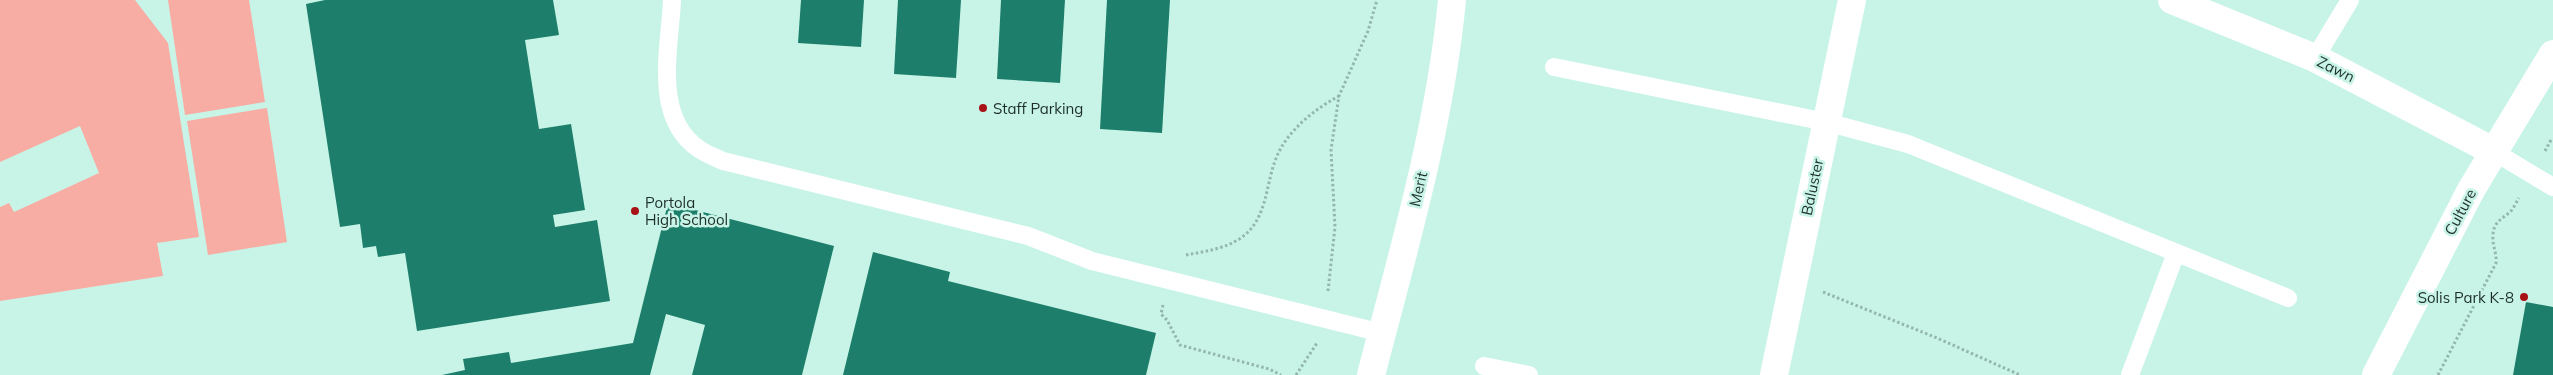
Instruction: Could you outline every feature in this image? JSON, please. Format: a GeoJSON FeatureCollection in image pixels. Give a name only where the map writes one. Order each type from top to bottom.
{"type":"FeatureCollection","features":[{"type":"Feature","properties":{"kind":"street","name":"Merit"},"geometry":{"type":"LineString","coordinates":[[1371,375],[1416,198],[1441,85],[1452,0]]}},
{"type":"Feature","properties":{"kind":"street","name":"Baluster"},"geometry":{"type":"LineString","coordinates":[[1774,375],[1852,0]]}},
{"type":"Feature","properties":{"kind":"street","name":"Zawn"},"geometry":{"type":"LineString","coordinates":[[2172,0],[2315,58],[2493,152]]}},
{"type":"Feature","properties":{"kind":"street","name":"Culture"},"geometry":{"type":"LineString","coordinates":[[2376,375],[2451,227],[2493,152],[2553,54]]}},
{"type":"Feature","properties":{"kind":"lane"},"geometry":{"type":"LineString","coordinates":[[672,0],[667,88],[669,108],[686,138],[700,150],[723,161],[1028,236],[1092,261],[1382,333]]}},
{"type":"Feature","properties":{"kind":"lane"},"geometry":{"type":"LineString","coordinates":[[2315,58],[2350,0]]}},
{"type":"Feature","properties":{"kind":"lane"},"geometry":{"type":"LineString","coordinates":[[1554,67],[1826,122],[1908,144],[2288,298]]}},
{"type":"Feature","properties":{"kind":"lane"},"geometry":{"type":"LineString","coordinates":[[2493,152],[2553,187]]}},
{"type":"Feature","properties":{"kind":"lane"},"geometry":{"type":"LineString","coordinates":[[2130,375],[2176,253]]}},
{"type":"Feature","properties":{"kind":"lane"},"geometry":{"type":"LineString","coordinates":[[1484,366],[1529,375]]}},
{"type":"Feature","properties":{"kind":"path"},"geometry":{"type":"LineString","coordinates":[[1296,375],[1316,344],[1330,281],[1335,227],[1331,150],[1339,96],[1368,31],[1377,0]]}},
{"type":"Feature","properties":{"kind":"path"},"geometry":{"type":"LineString","coordinates":[[1281,375],[1269,369],[1180,345],[1167,320],[1161,314],[1168,280],[1178,257],[1224,247],[1247,233],[1262,209],[1277,156],[1296,128],[1320,106],[1339,96]]}},
{"type":"Feature","properties":{"kind":"path"},"geometry":{"type":"LineString","coordinates":[[2438,375],[2496,263],[2494,227],[2500,218],[2512,211]]}},
{"type":"Feature","properties":{"kind":"path"},"geometry":{"type":"LineString","coordinates":[[1793,280],[1938,338],[2020,375]]}},
{"type":"Feature","properties":{"kind":"shaded area"},"geometry":{"type":"Polygon","coordinates":[[[0,0],[135,0],[168,43],[199,237],[157,243],[163,276],[0,301],[0,207],[9,203],[14,212],[99,173],[80,126],[0,162],[0,0]]]}},
{"type":"Feature","properties":{"kind":"shaded area"},"geometry":{"type":"Polygon","coordinates":[[[168,0],[249,0],[265,102],[185,115],[168,0]]]}},
{"type":"Feature","properties":{"kind":"shaded area"},"geometry":{"type":"Polygon","coordinates":[[[267,108],[287,242],[208,255],[187,121],[267,108]]]}},
{"type":"Feature","properties":{"kind":"building"},"geometry":{"type":"Polygon","coordinates":[[[325,0],[553,0],[559,35],[525,40],[539,129],[571,124],[585,210],[553,215],[555,227],[597,220],[610,301],[417,331],[405,253],[378,257],[376,246],[363,248],[360,224],[340,227],[306,4],[325,0]]]}},
{"type":"Feature","properties":{"kind":"building"},"geometry":{"type":"Polygon","coordinates":[[[801,0],[864,0],[861,47],[798,43],[801,0]]]}},
{"type":"Feature","properties":{"kind":"building"},"geometry":{"type":"Polygon","coordinates":[[[898,0],[961,0],[956,78],[894,74],[898,0]]]}},
{"type":"Feature","properties":{"kind":"building"},"geometry":{"type":"Polygon","coordinates":[[[1001,0],[1065,0],[1060,83],[997,79],[1001,0]]]}},
{"type":"Feature","properties":{"kind":"building"},"geometry":{"type":"Polygon","coordinates":[[[1107,0],[1170,0],[1162,133],[1100,129],[1107,0]]]}},
{"type":"Feature","properties":{"kind":"building"},"geometry":{"type":"Polygon","coordinates":[[[668,203],[834,246],[802,375],[692,375],[705,325],[666,314],[650,375],[442,375],[465,370],[463,359],[509,352],[511,363],[633,343],[668,203]]]}},
{"type":"Feature","properties":{"kind":"building"},"geometry":{"type":"Polygon","coordinates":[[[873,252],[950,272],[948,281],[1156,333],[1146,375],[843,375],[873,252]]]}},
{"type":"Feature","properties":{"kind":"building"},"geometry":{"type":"Polygon","coordinates":[[[2526,302],[2553,307],[2553,375],[2513,375],[2526,302]]]}},
{"type":"Feature","properties":{"kind":"place","name":"Staff Parking"},"geometry":{"type":"Point","coordinates":[983,108]}},
{"type":"Feature","properties":{"kind":"place","name":"Portola High School"},"geometry":{"type":"Point","coordinates":[635,211]}},
{"type":"Feature","properties":{"kind":"place","name":"Solis Park K-8"},"geometry":{"type":"Point","coordinates":[2524,297]}}]}
